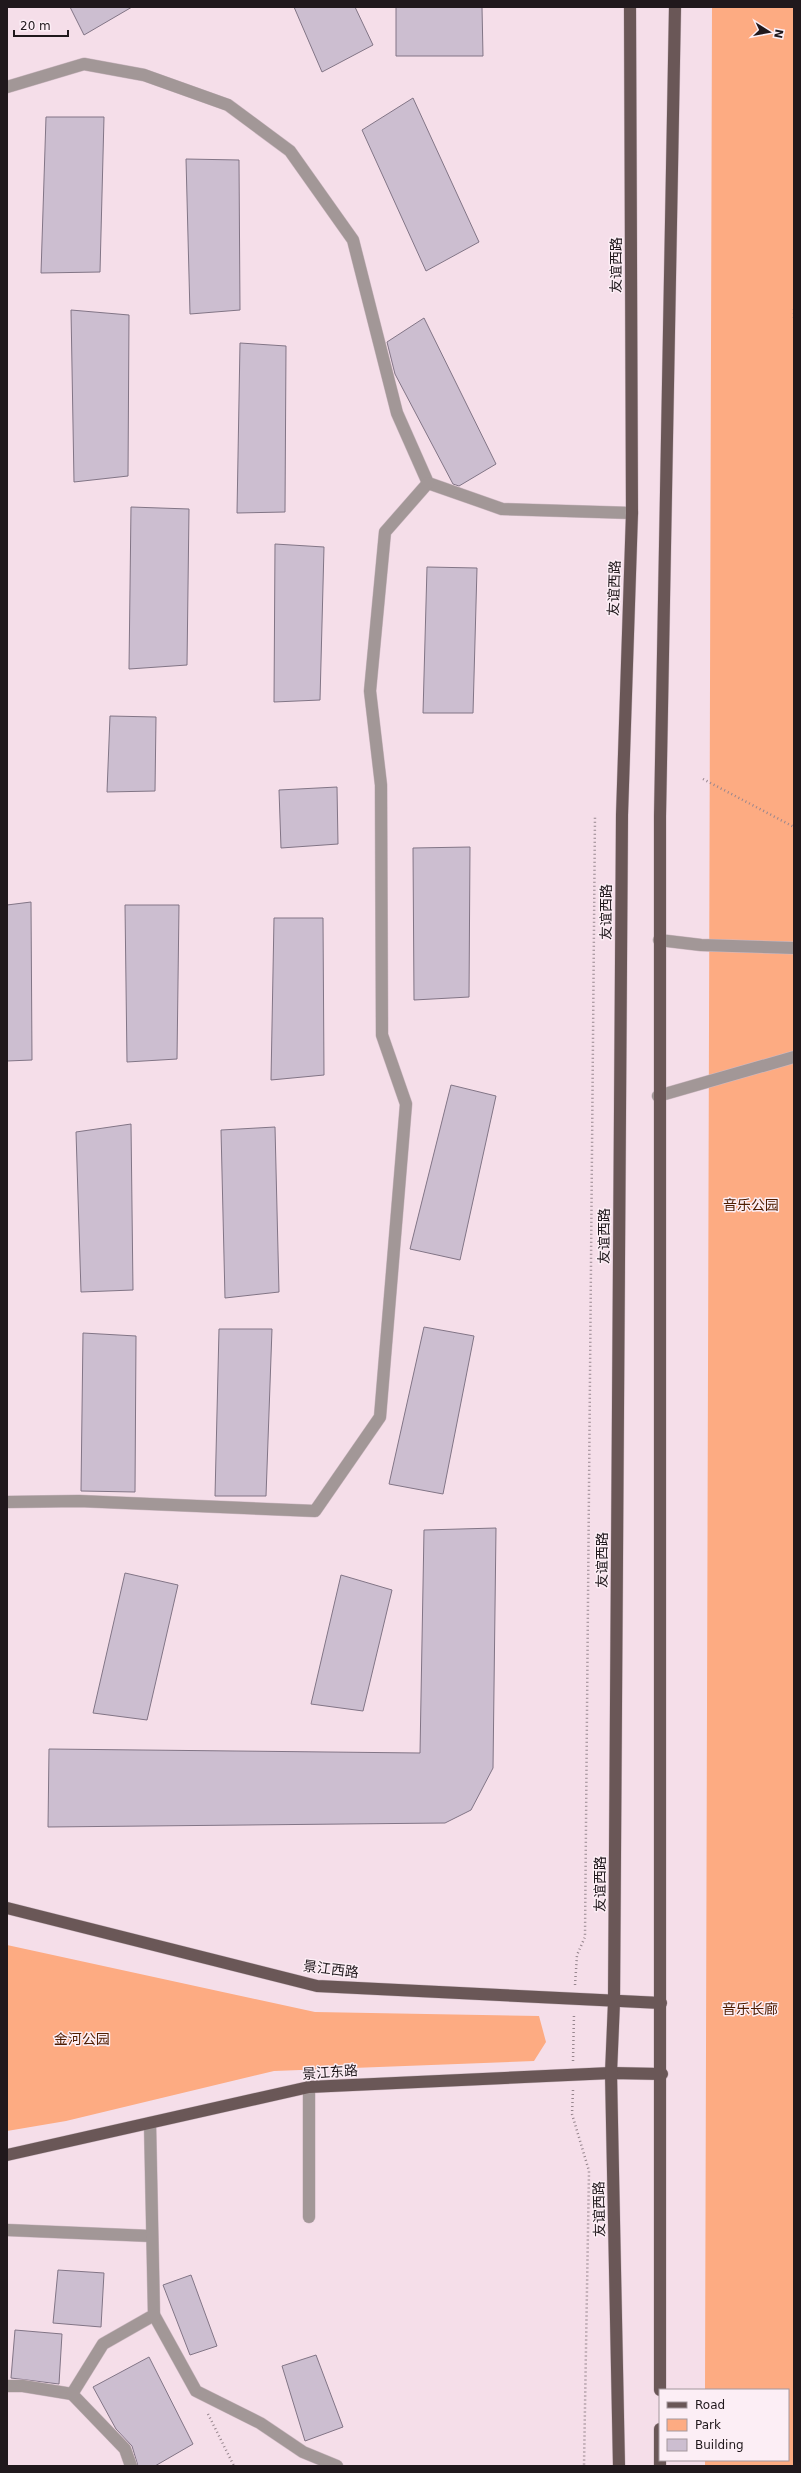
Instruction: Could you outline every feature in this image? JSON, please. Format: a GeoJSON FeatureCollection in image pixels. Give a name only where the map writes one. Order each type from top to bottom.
{"type":"FeatureCollection","features":[{"type":"Feature","properties":{"kind":"main road","name":"友谊西路"},"geometry":{"type":"LineString","coordinates":[[619,2466],[611,2073],[614,2002],[622,831],[632,512],[630,7]]}},
{"type":"Feature","properties":{"kind":"main road"},"geometry":{"type":"LineString","coordinates":[[660,2389],[662,2074],[658,1096],[659,940],[675,7]]}},
{"type":"Feature","properties":{"kind":"main road","name":"景江西路"},"geometry":{"type":"LineString","coordinates":[[7,1908],[317,1986],[614,2002],[661,2003]]}},
{"type":"Feature","properties":{"kind":"main road","name":"景江东路"},"geometry":{"type":"LineString","coordinates":[[7,2155],[309,2087],[611,2073],[662,2074]]}},
{"type":"Feature","properties":{"kind":"street"},"geometry":{"type":"LineString","coordinates":[[7,87],[84,64],[144,75],[228,104],[290,151],[353,240],[397,413],[428,482],[502,509],[632,512]]}},
{"type":"Feature","properties":{"kind":"street"},"geometry":{"type":"LineString","coordinates":[[7,1502],[79,1501],[315,1511],[380,1417],[406,1104],[382,1035],[381,785],[370,691],[385,532],[428,482]]}},
{"type":"Feature","properties":{"kind":"street"},"geometry":{"type":"LineString","coordinates":[[659,940],[701,945],[794,948]]}},
{"type":"Feature","properties":{"kind":"street"},"geometry":{"type":"LineString","coordinates":[[658,1096],[794,1057]]}},
{"type":"Feature","properties":{"kind":"street"},"geometry":{"type":"LineString","coordinates":[[309,2087],[309,2217]]}},
{"type":"Feature","properties":{"kind":"street"},"geometry":{"type":"LineString","coordinates":[[150,2123],[151,2236],[154,2315],[196,2391],[260,2423],[303,2452],[337,2466]]}},
{"type":"Feature","properties":{"kind":"street"},"geometry":{"type":"LineString","coordinates":[[7,2230],[151,2236]]}},
{"type":"Feature","properties":{"kind":"street"},"geometry":{"type":"LineString","coordinates":[[72,2394],[103,2344],[154,2315]]}},
{"type":"Feature","properties":{"kind":"street"},"geometry":{"type":"LineString","coordinates":[[7,2386],[23,2386],[72,2394],[126,2449],[131,2466]]}},
{"type":"Feature","properties":{"kind":"path"},"geometry":{"type":"LineString","coordinates":[[794,309],[794,321]]}},
{"type":"Feature","properties":{"kind":"path"},"geometry":{"type":"LineString","coordinates":[[703,778],[794,827]]}},
{"type":"Feature","properties":{"kind":"path"},"geometry":{"type":"LineString","coordinates":[[584,2466],[589,2171],[572,2114],[577,1955],[585,1938],[595,815]]}},
{"type":"Feature","properties":{"kind":"path"},"geometry":{"type":"LineString","coordinates":[[196,2391],[234,2466]]}},
{"type":"Feature","properties":{"kind":"green space","name":"音乐公园"},"geometry":{"type":"Polygon","coordinates":[[[712,7],[794,7],[794,2466],[705,2466],[705,2461],[789,2461],[789,2389],[705,2389],[712,7]]]}},
{"type":"Feature","properties":{"kind":"green space","name":"金河公园"},"geometry":{"type":"Polygon","coordinates":[[[7,1945],[315,2012],[539,2016],[546,2042],[534,2061],[274,2071],[66,2121],[7,2131],[7,1945]]]}},
{"type":"Feature","properties":{"kind":"building"},"geometry":{"type":"Polygon","coordinates":[[[70,7],[132,7],[84,35],[70,7]]]}},
{"type":"Feature","properties":{"kind":"building"},"geometry":{"type":"Polygon","coordinates":[[[294,7],[355,7],[373,45],[322,72],[294,7]]]}},
{"type":"Feature","properties":{"kind":"building"},"geometry":{"type":"Polygon","coordinates":[[[396,7],[482,7],[483,56],[396,56],[396,7]]]}},
{"type":"Feature","properties":{"kind":"building"},"geometry":{"type":"Polygon","coordinates":[[[413,98],[479,242],[426,271],[362,130],[413,98]]]}},
{"type":"Feature","properties":{"kind":"building"},"geometry":{"type":"Polygon","coordinates":[[[46,117],[104,117],[100,272],[41,273],[46,117]]]}},
{"type":"Feature","properties":{"kind":"building"},"geometry":{"type":"Polygon","coordinates":[[[186,159],[239,160],[240,310],[190,314],[186,159]]]}},
{"type":"Feature","properties":{"kind":"building"},"geometry":{"type":"Polygon","coordinates":[[[71,310],[129,315],[128,476],[74,482],[71,310]]]}},
{"type":"Feature","properties":{"kind":"building"},"geometry":{"type":"Polygon","coordinates":[[[424,318],[496,464],[459,486],[453,484],[395,374],[387,342],[424,318]]]}},
{"type":"Feature","properties":{"kind":"building"},"geometry":{"type":"Polygon","coordinates":[[[240,343],[286,346],[285,512],[237,513],[240,343]]]}},
{"type":"Feature","properties":{"kind":"building"},"geometry":{"type":"Polygon","coordinates":[[[131,507],[189,509],[187,665],[129,669],[131,507]]]}},
{"type":"Feature","properties":{"kind":"building"},"geometry":{"type":"Polygon","coordinates":[[[275,544],[324,547],[320,700],[274,702],[275,544]]]}},
{"type":"Feature","properties":{"kind":"building"},"geometry":{"type":"Polygon","coordinates":[[[427,567],[477,568],[473,713],[423,713],[427,567]]]}},
{"type":"Feature","properties":{"kind":"building"},"geometry":{"type":"Polygon","coordinates":[[[110,716],[156,717],[155,791],[107,792],[110,716]]]}},
{"type":"Feature","properties":{"kind":"building"},"geometry":{"type":"Polygon","coordinates":[[[337,787],[338,844],[281,848],[279,790],[337,787]]]}},
{"type":"Feature","properties":{"kind":"building"},"geometry":{"type":"Polygon","coordinates":[[[470,847],[469,997],[414,1000],[413,848],[470,847]]]}},
{"type":"Feature","properties":{"kind":"building"},"geometry":{"type":"Polygon","coordinates":[[[31,902],[32,1060],[7,1061],[7,905],[31,902]]]}},
{"type":"Feature","properties":{"kind":"building"},"geometry":{"type":"Polygon","coordinates":[[[125,905],[179,905],[177,1059],[127,1062],[125,905]]]}},
{"type":"Feature","properties":{"kind":"building"},"geometry":{"type":"Polygon","coordinates":[[[274,918],[323,918],[324,1075],[271,1080],[274,918]]]}},
{"type":"Feature","properties":{"kind":"building"},"geometry":{"type":"Polygon","coordinates":[[[451,1085],[496,1096],[460,1260],[410,1249],[451,1085]]]}},
{"type":"Feature","properties":{"kind":"building"},"geometry":{"type":"Polygon","coordinates":[[[131,1124],[133,1290],[81,1292],[76,1132],[131,1124]]]}},
{"type":"Feature","properties":{"kind":"building"},"geometry":{"type":"Polygon","coordinates":[[[275,1127],[279,1292],[225,1298],[221,1130],[275,1127]]]}},
{"type":"Feature","properties":{"kind":"building"},"geometry":{"type":"Polygon","coordinates":[[[424,1327],[474,1336],[443,1494],[389,1484],[424,1327]]]}},
{"type":"Feature","properties":{"kind":"building"},"geometry":{"type":"Polygon","coordinates":[[[219,1329],[272,1329],[266,1496],[215,1496],[219,1329]]]}},
{"type":"Feature","properties":{"kind":"building"},"geometry":{"type":"Polygon","coordinates":[[[83,1333],[136,1336],[135,1492],[81,1491],[83,1333]]]}},
{"type":"Feature","properties":{"kind":"building"},"geometry":{"type":"Polygon","coordinates":[[[496,1528],[493,1768],[471,1810],[445,1823],[48,1827],[49,1749],[420,1753],[424,1530],[496,1528]]]}},
{"type":"Feature","properties":{"kind":"building"},"geometry":{"type":"Polygon","coordinates":[[[125,1573],[178,1585],[147,1720],[93,1713],[125,1573]]]}},
{"type":"Feature","properties":{"kind":"building"},"geometry":{"type":"Polygon","coordinates":[[[341,1575],[392,1590],[363,1711],[311,1704],[341,1575]]]}},
{"type":"Feature","properties":{"kind":"building"},"geometry":{"type":"Polygon","coordinates":[[[58,2270],[104,2273],[101,2327],[53,2323],[58,2270]]]}},
{"type":"Feature","properties":{"kind":"building"},"geometry":{"type":"Polygon","coordinates":[[[191,2275],[217,2346],[190,2355],[163,2285],[191,2275]]]}},
{"type":"Feature","properties":{"kind":"building"},"geometry":{"type":"Polygon","coordinates":[[[15,2330],[62,2334],[59,2384],[11,2378],[15,2330]]]}},
{"type":"Feature","properties":{"kind":"building"},"geometry":{"type":"Polygon","coordinates":[[[316,2355],[343,2427],[305,2441],[282,2366],[316,2355]]]}},
{"type":"Feature","properties":{"kind":"building"},"geometry":{"type":"Polygon","coordinates":[[[149,2357],[193,2444],[155,2466],[138,2466],[132,2446],[116,2429],[93,2387],[149,2357]]]}},
{"type":"Feature","properties":{"kind":"park label","name":"音乐长廊"},"geometry":{"type":"Point","coordinates":[750,2009]}}]}
